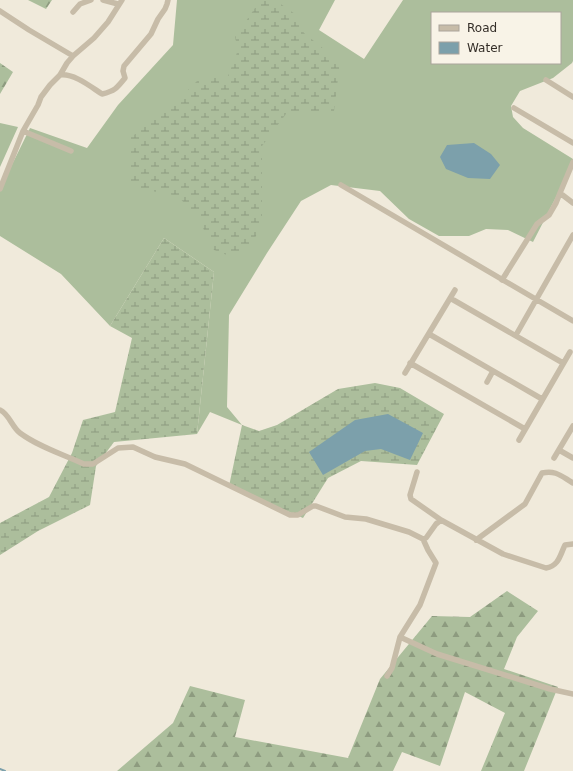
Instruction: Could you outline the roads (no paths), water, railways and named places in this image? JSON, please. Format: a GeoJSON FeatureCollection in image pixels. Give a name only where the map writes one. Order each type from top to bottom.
{"type":"FeatureCollection","features":[{"type":"Feature","properties":{"kind":"street"},"geometry":{"type":"LineString","coordinates":[[73,12],[80,4],[91,0]]}},
{"type":"Feature","properties":{"kind":"street"},"geometry":{"type":"LineString","coordinates":[[0,189],[23,131],[41,97],[60,75],[73,56],[94,38],[108,22],[120,2],[103,0]]}},
{"type":"Feature","properties":{"kind":"street"},"geometry":{"type":"LineString","coordinates":[[60,75],[65,74],[75,78],[102,94],[112,92],[125,78],[123,71],[124,66],[151,34],[158,19],[165,10],[168,0]]}},
{"type":"Feature","properties":{"kind":"street"},"geometry":{"type":"LineString","coordinates":[[0,11],[73,56]]}},
{"type":"Feature","properties":{"kind":"street"},"geometry":{"type":"LineString","coordinates":[[546,80],[573,97]]}},
{"type":"Feature","properties":{"kind":"street"},"geometry":{"type":"LineString","coordinates":[[514,108],[573,142]]}},
{"type":"Feature","properties":{"kind":"street"},"geometry":{"type":"LineString","coordinates":[[23,131],[71,151]]}},
{"type":"Feature","properties":{"kind":"street"},"geometry":{"type":"LineString","coordinates":[[502,280],[537,224],[549,215],[556,203],[573,162]]}},
{"type":"Feature","properties":{"kind":"street"},"geometry":{"type":"LineString","coordinates":[[341,185],[573,321]]}},
{"type":"Feature","properties":{"kind":"street"},"geometry":{"type":"LineString","coordinates":[[560,193],[573,203]]}},
{"type":"Feature","properties":{"kind":"street"},"geometry":{"type":"LineString","coordinates":[[516,335],[573,235]]}},
{"type":"Feature","properties":{"kind":"street"},"geometry":{"type":"LineString","coordinates":[[405,374],[455,290]]}},
{"type":"Feature","properties":{"kind":"street"},"geometry":{"type":"LineString","coordinates":[[450,298],[563,363]]}},
{"type":"Feature","properties":{"kind":"street"},"geometry":{"type":"LineString","coordinates":[[429,334],[542,399]]}},
{"type":"Feature","properties":{"kind":"street"},"geometry":{"type":"LineString","coordinates":[[519,440],[570,352]]}},
{"type":"Feature","properties":{"kind":"street"},"geometry":{"type":"LineString","coordinates":[[410,364],[525,429]]}},
{"type":"Feature","properties":{"kind":"street"},"geometry":{"type":"LineString","coordinates":[[487,382],[493,371]]}},
{"type":"Feature","properties":{"kind":"street"},"geometry":{"type":"LineString","coordinates":[[0,410],[4,412],[18,431],[32,441],[84,464],[93,464],[118,448],[133,447],[155,457],[186,464],[290,515],[298,515],[312,506],[316,506],[345,517],[366,519],[410,532],[423,539],[436,563],[420,605],[400,637],[392,668],[387,676]]}},
{"type":"Feature","properties":{"kind":"street"},"geometry":{"type":"LineString","coordinates":[[554,458],[573,426]]}},
{"type":"Feature","properties":{"kind":"street"},"geometry":{"type":"LineString","coordinates":[[559,450],[573,458]]}},
{"type":"Feature","properties":{"kind":"street"},"geometry":{"type":"LineString","coordinates":[[476,540],[525,504],[542,473],[550,471],[573,483]]}},
{"type":"Feature","properties":{"kind":"street"},"geometry":{"type":"LineString","coordinates":[[417,472],[410,495],[411,499],[441,520],[503,554],[546,568],[556,564],[565,545],[573,544]]}},
{"type":"Feature","properties":{"kind":"street"},"geometry":{"type":"LineString","coordinates":[[423,539],[426,538],[436,524],[441,520]]}},
{"type":"Feature","properties":{"kind":"street"},"geometry":{"type":"LineString","coordinates":[[400,637],[437,654],[550,689],[573,694]]}},
{"type":"Feature","properties":{"kind":"water"},"geometry":{"type":"Polygon","coordinates":[[[474,143],[491,154],[500,165],[490,179],[468,178],[446,169],[440,157],[447,145],[474,143]]]}},
{"type":"Feature","properties":{"kind":"water"},"geometry":{"type":"Polygon","coordinates":[[[388,414],[423,433],[410,460],[381,449],[365,451],[323,475],[309,452],[355,420],[388,414]]]}},
{"type":"Feature","properties":{"kind":"waterway"},"geometry":{"type":"LineString","coordinates":[[0,769],[5,771]]}}]}
